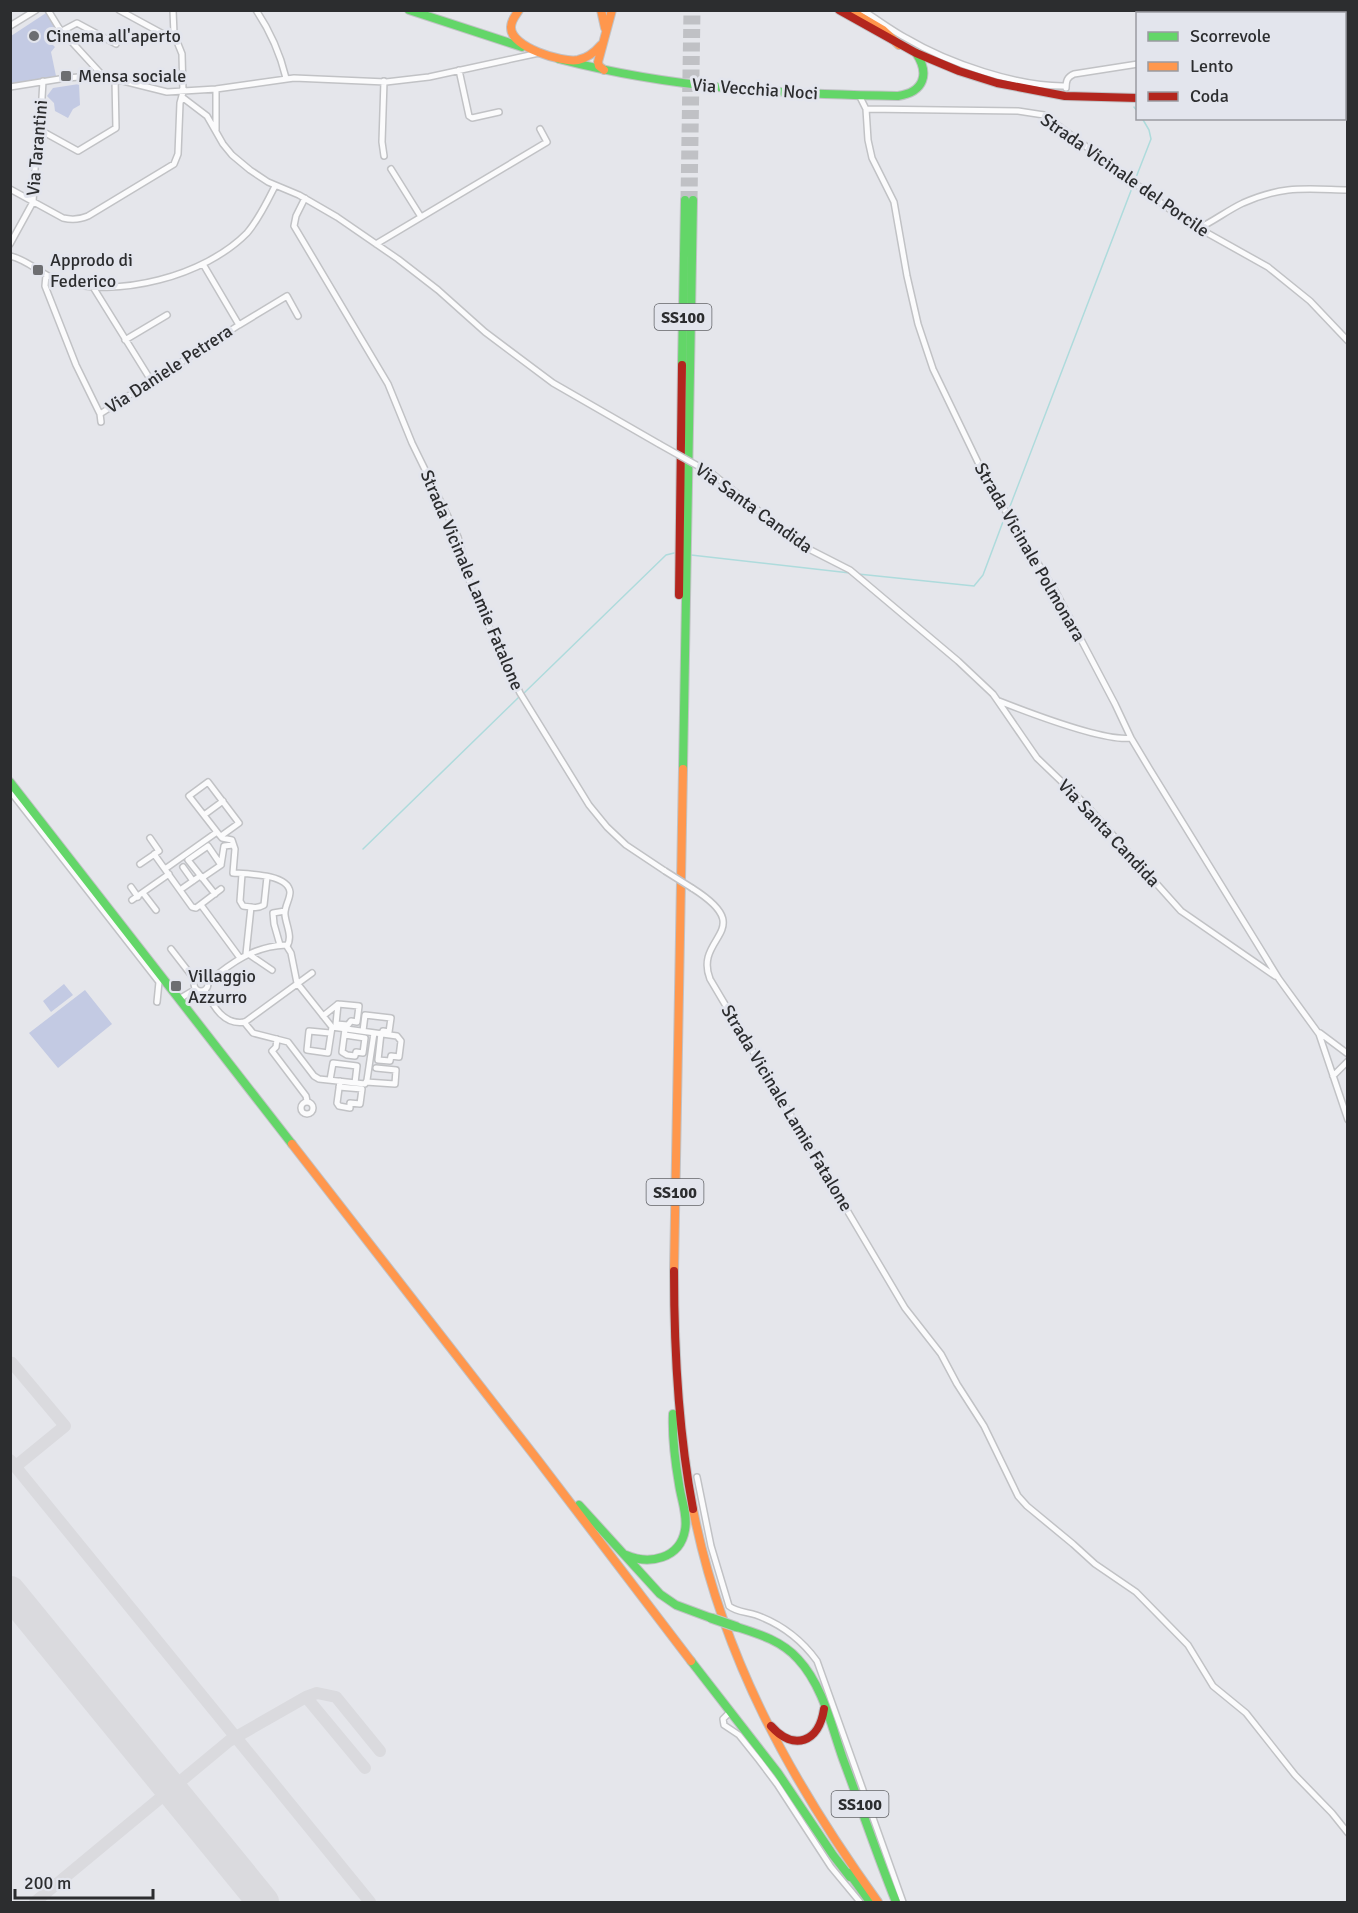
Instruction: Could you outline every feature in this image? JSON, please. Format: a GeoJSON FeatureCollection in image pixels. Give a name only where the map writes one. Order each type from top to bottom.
{"type":"FeatureCollection","features":[{"type":"Feature","properties":{"kind":"main road","name":"Via Vecchia Noci"},"geometry":{"type":"LineString","coordinates":[[409,10],[559,59],[674,84],[720,89],[904,95],[912,93],[924,76],[923,64],[916,53]]}},
{"type":"Feature","properties":{"kind":"main road"},"geometry":{"type":"LineString","coordinates":[[519,10],[513,17],[512,32],[518,42],[527,48]]}},
{"type":"Feature","properties":{"kind":"main road"},"geometry":{"type":"LineString","coordinates":[[601,10],[605,32]]}},
{"type":"Feature","properties":{"kind":"main road"},"geometry":{"type":"LineString","coordinates":[[607,71],[600,68],[598,62],[612,10]]}},
{"type":"Feature","properties":{"kind":"main road"},"geometry":{"type":"LineString","coordinates":[[839,10],[916,53],[959,71],[997,83],[1136,98]]}},
{"type":"Feature","properties":{"kind":"main road"},"geometry":{"type":"LineString","coordinates":[[849,10],[883,30],[899,45]]}},
{"type":"Feature","properties":{"kind":"main road"},"geometry":{"type":"LineString","coordinates":[[559,59],[580,60],[592,54],[601,45]]}},
{"type":"Feature","properties":{"kind":"main road","name":"SS100"},"geometry":{"type":"LineString","coordinates":[[870,1902],[793,1788],[731,1659],[696,1551],[680,1470],[673,1414],[669,1352],[668,1260],[689,200],[674,1215],[674,1323],[677,1394],[686,1469],[702,1550],[725,1627],[764,1720],[793,1776],[839,1850],[878,1902]]}},
{"type":"Feature","properties":{"kind":"main road"},"geometry":{"type":"LineString","coordinates":[[10,782],[537,1459],[778,1773],[833,1855],[856,1884]]}},
{"type":"Feature","properties":{"kind":"main road","name":"SS100"},"geometry":{"type":"LineString","coordinates":[[616,1546],[628,1556],[639,1560],[660,1559],[669,1555],[677,1547],[685,1530],[672,1438],[673,1414]]}},
{"type":"Feature","properties":{"kind":"main road","name":"SS100"},"geometry":{"type":"LineString","coordinates":[[537,1459],[660,1594],[676,1605],[776,1641],[795,1656],[813,1680],[828,1707],[896,1902]]}},
{"type":"Feature","properties":{"kind":"main road","name":"SS100"},"geometry":{"type":"LineString","coordinates":[[725,1627],[771,1727],[780,1737],[790,1741],[812,1737],[821,1726],[828,1707]]}},
{"type":"Feature","properties":{"kind":"street"},"geometry":{"type":"LineString","coordinates":[[10,26],[36,10]]}},
{"type":"Feature","properties":{"kind":"street"},"geometry":{"type":"LineString","coordinates":[[48,10],[62,31],[103,76]]}},
{"type":"Feature","properties":{"kind":"street"},"geometry":{"type":"LineString","coordinates":[[119,10],[177,41]]}},
{"type":"Feature","properties":{"kind":"street"},"geometry":{"type":"LineString","coordinates":[[10,189],[63,218],[80,219],[170,167],[177,158],[183,94],[182,54],[173,29],[173,10]]}},
{"type":"Feature","properties":{"kind":"street"},"geometry":{"type":"LineString","coordinates":[[862,10],[905,38],[964,64],[1000,76],[1066,91],[1069,76],[1074,74],[1136,64]]}},
{"type":"Feature","properties":{"kind":"street"},"geometry":{"type":"LineString","coordinates":[[257,11],[274,42],[286,78]]}},
{"type":"Feature","properties":{"kind":"street"},"geometry":{"type":"LineString","coordinates":[[62,31],[77,23],[117,44]]}},
{"type":"Feature","properties":{"kind":"street"},"geometry":{"type":"LineString","coordinates":[[10,87],[75,77],[103,76],[160,91],[183,94],[286,78],[407,80],[541,53]]}},
{"type":"Feature","properties":{"kind":"street"},"geometry":{"type":"LineString","coordinates":[[459,70],[469,116],[472,118],[499,112]]}},
{"type":"Feature","properties":{"kind":"street"},"geometry":{"type":"LineString","coordinates":[[40,130],[78,151],[116,128],[115,79]]}},
{"type":"Feature","properties":{"kind":"street","name":"Via Tarantini"},"geometry":{"type":"LineString","coordinates":[[10,244],[33,202],[43,81]]}},
{"type":"Feature","properties":{"kind":"street"},"geometry":{"type":"LineString","coordinates":[[384,81],[382,142],[384,156]]}},
{"type":"Feature","properties":{"kind":"street"},"geometry":{"type":"LineString","coordinates":[[216,89],[216,132]]}},
{"type":"Feature","properties":{"kind":"street","name":"Via Santa Candida"},"geometry":{"type":"LineString","coordinates":[[183,94],[207,116],[223,144],[239,162],[261,178],[331,213],[438,290],[485,332],[553,383],[714,475],[801,546],[843,565],[854,573],[950,653],[987,688],[1037,758],[1085,804],[1181,911],[1279,979]]}},
{"type":"Feature","properties":{"kind":"street","name":"Strada Vicinale Polmonara"},"geometry":{"type":"LineString","coordinates":[[858,95],[866,108],[870,153],[894,202],[918,324],[933,369],[987,481],[1057,594],[1131,738],[1279,979]]}},
{"type":"Feature","properties":{"kind":"street","name":"Strada Vicinale del Porcile"},"geometry":{"type":"LineString","coordinates":[[866,108],[1018,111],[1048,117],[1165,206],[1198,228],[1273,271],[1310,301],[1347,341]]}},
{"type":"Feature","properties":{"kind":"street"},"geometry":{"type":"LineString","coordinates":[[376,244],[547,142],[540,129]]}},
{"type":"Feature","properties":{"kind":"street"},"geometry":{"type":"LineString","coordinates":[[391,169],[420,217]]}},
{"type":"Feature","properties":{"kind":"street"},"geometry":{"type":"LineString","coordinates":[[10,256],[23,260],[58,280],[93,286],[131,285],[156,280],[203,264],[236,242],[261,213],[275,186]]}},
{"type":"Feature","properties":{"kind":"street"},"geometry":{"type":"LineString","coordinates":[[1198,228],[1209,224],[1241,204],[1274,192],[1294,189],[1347,190]]}},
{"type":"Feature","properties":{"kind":"street","name":"Strada Vicinale Lamie Fatalone"},"geometry":{"type":"LineString","coordinates":[[305,198],[294,226],[388,384],[412,443],[458,537],[472,590],[522,695],[589,805],[607,827],[626,845],[717,906],[723,919],[722,930],[707,959],[710,979],[905,1308],[937,1348],[980,1419],[1018,1496],[1026,1506],[1095,1563],[1136,1592],[1188,1645],[1213,1686],[1246,1713],[1295,1775],[1328,1808],[1347,1833]]}},
{"type":"Feature","properties":{"kind":"street"},"geometry":{"type":"LineString","coordinates":[[203,264],[239,325]]}},
{"type":"Feature","properties":{"kind":"street"},"geometry":{"type":"LineString","coordinates":[[46,275],[45,286],[76,365],[100,414],[101,422]]}},
{"type":"Feature","properties":{"kind":"street"},"geometry":{"type":"LineString","coordinates":[[93,286],[152,382]]}},
{"type":"Feature","properties":{"kind":"street","name":"Via Daniele Petrera"},"geometry":{"type":"LineString","coordinates":[[100,414],[287,296],[298,316]]}},
{"type":"Feature","properties":{"kind":"street"},"geometry":{"type":"LineString","coordinates":[[125,340],[167,315]]}},
{"type":"Feature","properties":{"kind":"street"},"geometry":{"type":"LineString","coordinates":[[998,701],[1086,730],[1119,738],[1131,738]]}},
{"type":"Feature","properties":{"kind":"street"},"geometry":{"type":"LineString","coordinates":[[131,887],[135,899],[167,871],[219,834],[239,823],[208,782],[189,796],[219,834],[232,840],[235,849],[233,873],[281,879],[288,885],[290,894],[285,911],[290,941],[287,946]]}},
{"type":"Feature","properties":{"kind":"street"},"geometry":{"type":"LineString","coordinates":[[10,791],[159,982],[157,1002]]}},
{"type":"Feature","properties":{"kind":"street"},"geometry":{"type":"LineString","coordinates":[[204,815],[223,801]]}},
{"type":"Feature","properties":{"kind":"street"},"geometry":{"type":"LineString","coordinates":[[140,864],[159,851],[150,838]]}},
{"type":"Feature","properties":{"kind":"street"},"geometry":{"type":"LineString","coordinates":[[221,865],[224,846],[233,845]]}},
{"type":"Feature","properties":{"kind":"street"},"geometry":{"type":"LineString","coordinates":[[215,894],[188,860],[208,846],[221,865]]}},
{"type":"Feature","properties":{"kind":"street"},"geometry":{"type":"LineString","coordinates":[[154,854],[192,907],[196,908],[221,890]]}},
{"type":"Feature","properties":{"kind":"street"},"geometry":{"type":"LineString","coordinates":[[180,890],[221,865]]}},
{"type":"Feature","properties":{"kind":"street"},"geometry":{"type":"LineString","coordinates":[[183,867],[193,881]]}},
{"type":"Feature","properties":{"kind":"street"},"geometry":{"type":"LineString","coordinates":[[242,874],[240,901],[243,906],[259,908],[264,905],[267,877]]}},
{"type":"Feature","properties":{"kind":"street"},"geometry":{"type":"LineString","coordinates":[[144,892],[156,910]]}},
{"type":"Feature","properties":{"kind":"street"},"geometry":{"type":"LineString","coordinates":[[201,904],[240,958]]}},
{"type":"Feature","properties":{"kind":"street"},"geometry":{"type":"LineString","coordinates":[[247,954],[252,907]]}},
{"type":"Feature","properties":{"kind":"street"},"geometry":{"type":"LineString","coordinates":[[280,945],[273,913],[285,911]]}},
{"type":"Feature","properties":{"kind":"street"},"geometry":{"type":"LineString","coordinates":[[205,990],[208,982],[247,954],[280,945],[287,946],[291,952],[297,983],[331,1030],[328,1053],[307,1050],[309,1031],[331,1030],[345,1032],[365,1038],[363,1053],[356,1052],[355,1056],[342,1052],[345,1032]]}},
{"type":"Feature","properties":{"kind":"street"},"geometry":{"type":"LineString","coordinates":[[171,949],[195,980],[196,989]]}},
{"type":"Feature","properties":{"kind":"street"},"geometry":{"type":"LineString","coordinates":[[1254,962],[1262,951]]}},
{"type":"Feature","properties":{"kind":"street"},"geometry":{"type":"LineString","coordinates":[[247,954],[272,970]]}},
{"type":"Feature","properties":{"kind":"street"},"geometry":{"type":"LineString","coordinates":[[205,990],[219,1014],[228,1021],[244,1023],[312,974]]}},
{"type":"Feature","properties":{"kind":"street"},"geometry":{"type":"LineString","coordinates":[[195,980],[200,977],[205,978],[208,982]]}},
{"type":"Feature","properties":{"kind":"street"},"geometry":{"type":"LineString","coordinates":[[1279,979],[1321,1037],[1347,1120]]}},
{"type":"Feature","properties":{"kind":"street"},"geometry":{"type":"LineString","coordinates":[[179,999],[196,989],[205,990]]}},
{"type":"Feature","properties":{"kind":"street"},"geometry":{"type":"LineString","coordinates":[[323,1016],[338,1004],[359,1006],[357,1022],[351,1021],[348,1026],[336,1024],[338,1004]]}},
{"type":"Feature","properties":{"kind":"street"},"geometry":{"type":"LineString","coordinates":[[345,1032],[363,1030],[389,1032],[391,1018],[365,1015],[363,1030]]}},
{"type":"Feature","properties":{"kind":"street"},"geometry":{"type":"LineString","coordinates":[[244,1023],[253,1033],[288,1042],[314,1076],[319,1079],[362,1089],[360,1104],[350,1103],[350,1108],[339,1106],[337,1103],[339,1084]]}},
{"type":"Feature","properties":{"kind":"street"},"geometry":{"type":"LineString","coordinates":[[363,1030],[397,1035],[401,1041],[399,1057],[391,1056],[390,1061],[378,1060],[381,1034]]}},
{"type":"Feature","properties":{"kind":"street"},"geometry":{"type":"LineString","coordinates":[[1317,1030],[1347,1054]]}},
{"type":"Feature","properties":{"kind":"street"},"geometry":{"type":"LineString","coordinates":[[366,1082],[374,1033]]}},
{"type":"Feature","properties":{"kind":"street"},"geometry":{"type":"LineString","coordinates":[[277,1039],[276,1047],[272,1051],[306,1096],[307,1101],[313,1104],[313,1110],[309,1114],[301,1113],[302,1105],[307,1101]]}},
{"type":"Feature","properties":{"kind":"street"},"geometry":{"type":"LineString","coordinates":[[1333,1076],[1347,1061]]}},
{"type":"Feature","properties":{"kind":"street"},"geometry":{"type":"LineString","coordinates":[[330,1080],[333,1063],[357,1066],[355,1083]]}},
{"type":"Feature","properties":{"kind":"street"},"geometry":{"type":"LineString","coordinates":[[339,1084],[365,1084],[366,1082],[395,1084],[396,1070],[376,1068]]}},
{"type":"Feature","properties":{"kind":"street"},"geometry":{"type":"LineString","coordinates":[[697,1477],[711,1546],[729,1606],[734,1610],[755,1614],[789,1632],[807,1648],[820,1669],[828,1707],[903,1902]]}},
{"type":"Feature","properties":{"kind":"street"},"geometry":{"type":"LineString","coordinates":[[730,1712],[723,1719],[723,1725],[739,1735],[765,1768],[831,1867],[860,1902]]}},
{"type":"Feature","properties":{"kind":"shaded area"},"geometry":{"type":"Polygon","coordinates":[[[46,13],[59,34],[50,42],[55,47],[51,52],[56,76],[11,84],[11,36],[46,13]]]}},
{"type":"Feature","properties":{"kind":"shaded area"},"geometry":{"type":"Polygon","coordinates":[[[79,84],[80,105],[73,109],[68,118],[55,111],[54,103],[47,96],[53,88],[79,84]]]}},
{"type":"Feature","properties":{"kind":"shaded area"},"geometry":{"type":"Polygon","coordinates":[[[64,984],[73,995],[51,1012],[43,1001],[64,984]]]}},
{"type":"Feature","properties":{"kind":"shaded area"},"geometry":{"type":"Polygon","coordinates":[[[85,990],[112,1024],[58,1068],[29,1033],[85,990]]]}},
{"type":"Feature","properties":{"kind":"waterway"},"geometry":{"type":"LineString","coordinates":[[1135,180],[1151,139],[1143,120]]}},
{"type":"Feature","properties":{"kind":"waterway"},"geometry":{"type":"LineString","coordinates":[[1009,509],[1132,188]]}},
{"type":"Feature","properties":{"kind":"waterway"},"geometry":{"type":"LineString","coordinates":[[858,574],[974,586],[983,575],[1004,519]]}},
{"type":"Feature","properties":{"kind":"waterway"},"geometry":{"type":"LineString","coordinates":[[523,694],[666,555],[674,553]]}},
{"type":"Feature","properties":{"kind":"waterway"},"geometry":{"type":"LineString","coordinates":[[691,555],[850,573]]}},
{"type":"Feature","properties":{"kind":"waterway"},"geometry":{"type":"LineString","coordinates":[[363,849],[519,697]]}},
{"type":"Feature","properties":{"kind":"taxiway"},"geometry":{"type":"LineString","coordinates":[[10,1364],[12,1363],[65,1426],[16,1466]]}},
{"type":"Feature","properties":{"kind":"taxiway"},"geometry":{"type":"LineString","coordinates":[[10,1460],[370,1902]]}},
{"type":"Feature","properties":{"kind":"taxiway"},"geometry":{"type":"LineString","coordinates":[[35,1902],[229,1741],[306,1697],[317,1693],[336,1697],[380,1751]]}},
{"type":"Feature","properties":{"kind":"taxiway"},"geometry":{"type":"LineString","coordinates":[[306,1697],[365,1768]]}},
{"type":"Feature","properties":{"kind":"runway"},"geometry":{"type":"LineString","coordinates":[[10,1592],[263,1902]]}},
{"type":"Feature","properties":{"kind":"tunnel"},"geometry":{"type":"LineString","coordinates":[[685,200],[688,10]]}},
{"type":"Feature","properties":{"kind":"tunnel"},"geometry":{"type":"LineString","coordinates":[[693,200],[696,10]]}},
{"type":"Feature","properties":{"kind":"traffic: fast"},"geometry":{"type":"LineString","coordinates":[[409,10],[522,47]]}},
{"type":"Feature","properties":{"kind":"traffic: fast"},"geometry":{"type":"LineString","coordinates":[[559,59],[644,77],[727,88],[811,94],[898,96],[914,91],[922,81],[923,68],[916,53]]}},
{"type":"Feature","properties":{"kind":"traffic: fast"},"geometry":{"type":"LineString","coordinates":[[682,365],[685,200]]}},
{"type":"Feature","properties":{"kind":"traffic: fast"},"geometry":{"type":"LineString","coordinates":[[683,769],[693,200]]}},
{"type":"Feature","properties":{"kind":"traffic: fast"},"geometry":{"type":"LineString","coordinates":[[10,782],[292,1144]]}},
{"type":"Feature","properties":{"kind":"traffic: fast"},"geometry":{"type":"LineString","coordinates":[[626,1555],[644,1559],[662,1557],[677,1548],[682,1540],[686,1519],[675,1458],[673,1414]]}},
{"type":"Feature","properties":{"kind":"traffic: fast"},"geometry":{"type":"LineString","coordinates":[[579,1505],[660,1594],[676,1605],[711,1618]]}},
{"type":"Feature","properties":{"kind":"traffic: fast"},"geometry":{"type":"LineString","coordinates":[[711,1618],[737,1627]]}},
{"type":"Feature","properties":{"kind":"traffic: fast"},"geometry":{"type":"LineString","coordinates":[[737,1627],[762,1635],[785,1647],[798,1659],[814,1681],[896,1902]]}},
{"type":"Feature","properties":{"kind":"traffic: fast"},"geometry":{"type":"LineString","coordinates":[[691,1661],[778,1773],[850,1877]]}},
{"type":"Feature","properties":{"kind":"traffic: fast"},"geometry":{"type":"LineString","coordinates":[[849,1873],[870,1902]]}},
{"type":"Feature","properties":{"kind":"traffic: slow"},"geometry":{"type":"LineString","coordinates":[[519,10],[511,24],[513,34],[519,41],[538,52],[561,59],[578,60],[585,58],[601,45]]}},
{"type":"Feature","properties":{"kind":"traffic: slow"},"geometry":{"type":"LineString","coordinates":[[601,10],[605,28]]}},
{"type":"Feature","properties":{"kind":"traffic: slow"},"geometry":{"type":"LineString","coordinates":[[604,70],[598,62],[612,10]]}},
{"type":"Feature","properties":{"kind":"traffic: slow"},"geometry":{"type":"LineString","coordinates":[[849,10],[883,30],[899,45]]}},
{"type":"Feature","properties":{"kind":"traffic: slow"},"geometry":{"type":"LineString","coordinates":[[674,1271],[683,769]]}},
{"type":"Feature","properties":{"kind":"traffic: slow"},"geometry":{"type":"LineString","coordinates":[[292,1144],[537,1459]]}},
{"type":"Feature","properties":{"kind":"traffic: slow"},"geometry":{"type":"LineString","coordinates":[[537,1459],[691,1661]]}},
{"type":"Feature","properties":{"kind":"traffic: slow"},"geometry":{"type":"LineString","coordinates":[[693,1509],[722,1616],[741,1666],[764,1716],[816,1810],[878,1902]]}},
{"type":"Feature","properties":{"kind":"traffic: jam"},"geometry":{"type":"LineString","coordinates":[[839,10],[916,53],[959,71],[997,83],[1065,96],[1136,98]]}},
{"type":"Feature","properties":{"kind":"traffic: jam"},"geometry":{"type":"LineString","coordinates":[[679,595],[682,365]]}},
{"type":"Feature","properties":{"kind":"traffic: jam"},"geometry":{"type":"LineString","coordinates":[[674,1271],[678,1390],[693,1509]]}},
{"type":"Feature","properties":{"kind":"traffic: jam"},"geometry":{"type":"LineString","coordinates":[[771,1726],[788,1739],[804,1740],[817,1729],[824,1709]]}},
{"type":"Feature","properties":{"kind":"place","name":"Cinema all'aperto"},"geometry":{"type":"Point","coordinates":[34,36]}},
{"type":"Feature","properties":{"kind":"place","name":"Mensa sociale"},"geometry":{"type":"Point","coordinates":[66,76]}},
{"type":"Feature","properties":{"kind":"place","name":"Approdo di Federico"},"geometry":{"type":"Point","coordinates":[38,270]}},
{"type":"Feature","properties":{"kind":"place","name":"Villaggio Azzurro"},"geometry":{"type":"Point","coordinates":[176,986]}}]}
